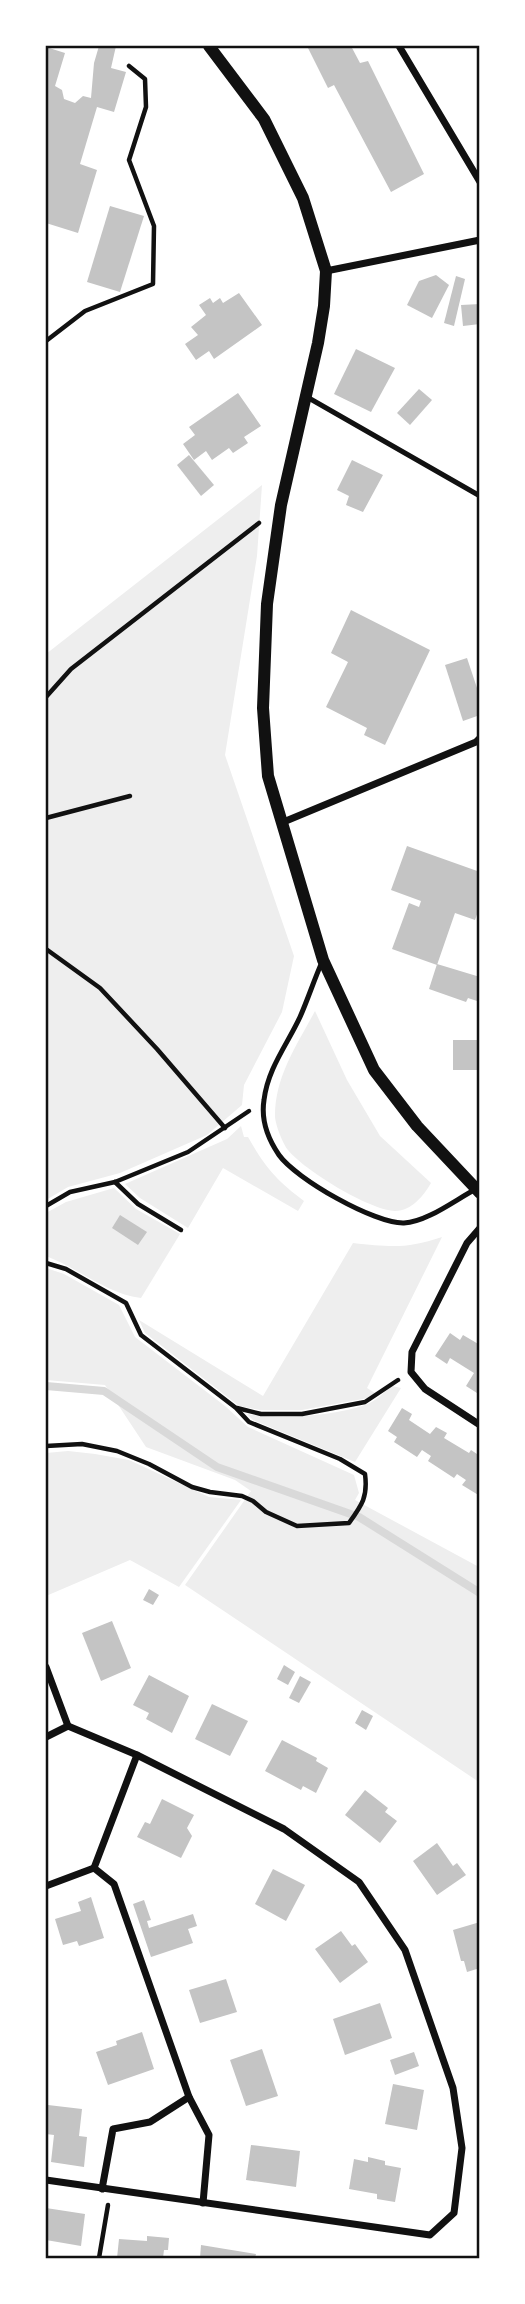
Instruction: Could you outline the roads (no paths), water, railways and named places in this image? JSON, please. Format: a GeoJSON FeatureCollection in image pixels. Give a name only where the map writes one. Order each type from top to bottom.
{"type":"FeatureCollection","features":[{"type":"Feature","properties":{"kind":"street"},"geometry":{"type":"LineString","coordinates":[[209,46],[264,119],[303,198],[326,271],[324,306],[307,397],[281,506],[267,604],[263,708],[268,776],[323,960],[374,1070],[417,1126],[478,1190]]}},
{"type":"Feature","properties":{"kind":"street"},"geometry":{"type":"LineString","coordinates":[[399,46],[480,182]]}},
{"type":"Feature","properties":{"kind":"street"},"geometry":{"type":"LineString","coordinates":[[326,271],[480,240]]}},
{"type":"Feature","properties":{"kind":"street"},"geometry":{"type":"LineString","coordinates":[[281,823],[476,742],[480,738]]}},
{"type":"Feature","properties":{"kind":"street"},"geometry":{"type":"LineString","coordinates":[[480,1228],[467,1243],[412,1352],[411,1372],[425,1389],[480,1425]]}},
{"type":"Feature","properties":{"kind":"street"},"geometry":{"type":"LineString","coordinates":[[46,1667],[68,1726],[137,1755],[285,1829],[359,1882],[405,1950],[453,2088],[462,2148],[454,2213],[430,2235],[46,2180]]}},
{"type":"Feature","properties":{"kind":"street"},"geometry":{"type":"LineString","coordinates":[[46,1737],[68,1726]]}},
{"type":"Feature","properties":{"kind":"street"},"geometry":{"type":"LineString","coordinates":[[46,1886],[94,1868],[137,1755]]}},
{"type":"Feature","properties":{"kind":"street"},"geometry":{"type":"LineString","coordinates":[[94,1868],[114,1884],[189,2097],[209,2134],[203,2203]]}},
{"type":"Feature","properties":{"kind":"street"},"geometry":{"type":"LineString","coordinates":[[106,2190],[113,2129],[150,2122],[189,2097]]}},
{"type":"Feature","properties":{"kind":"lane"},"geometry":{"type":"LineString","coordinates":[[307,397],[480,496]]}},
{"type":"Feature","properties":{"kind":"lane"},"geometry":{"type":"LineString","coordinates":[[323,960],[300,1016],[274,1065],[263,1101],[266,1131],[281,1158],[321,1190],[372,1217],[400,1223],[418,1222],[478,1190]]}},
{"type":"Feature","properties":{"kind":"waterway"},"geometry":{"type":"LineString","coordinates":[[46,1386],[104,1391],[217,1467],[359,1517],[480,1593]]}}]}
